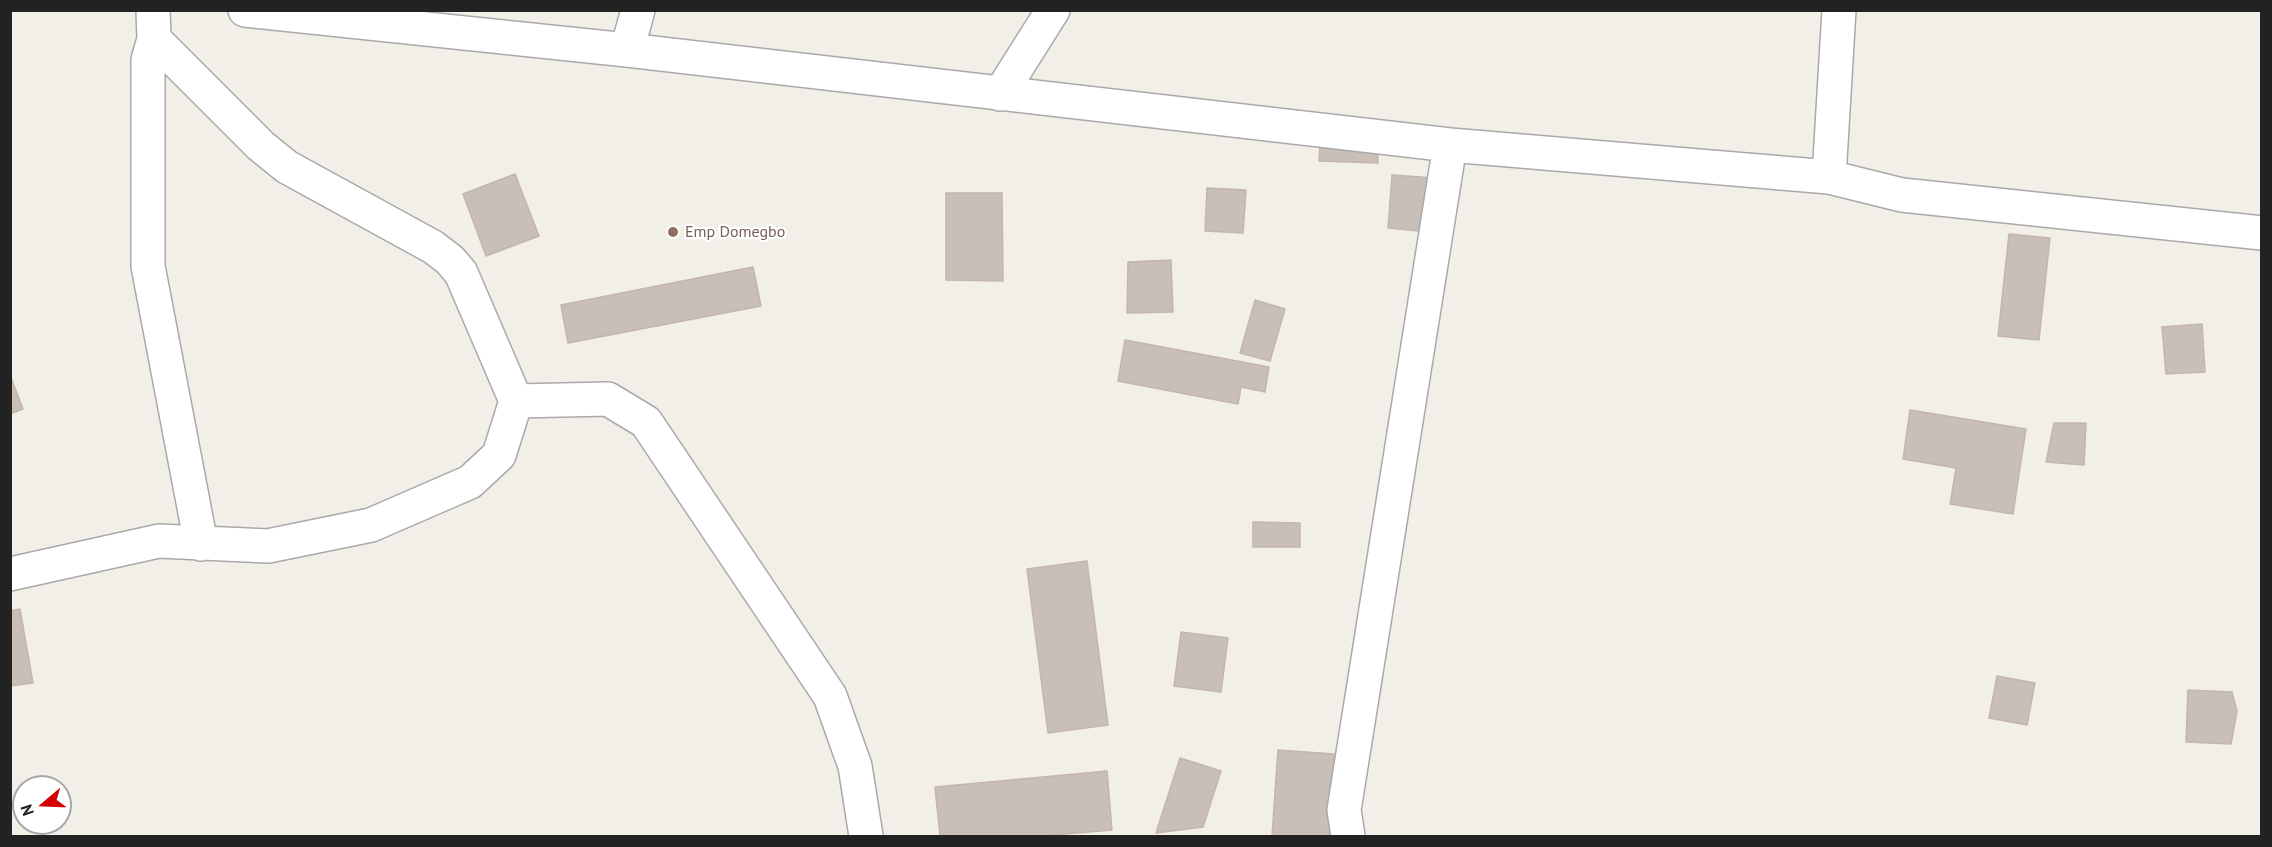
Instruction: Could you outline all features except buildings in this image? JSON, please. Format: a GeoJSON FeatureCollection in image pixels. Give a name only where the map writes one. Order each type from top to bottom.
{"type":"FeatureCollection","features":[{"type":"Feature","properties":{"kind":"street"},"geometry":{"type":"LineString","coordinates":[[246,10],[375,17],[627,50],[1450,145],[1829,177],[1902,195],[2262,233]]}},
{"type":"Feature","properties":{"kind":"street"},"geometry":{"type":"LineString","coordinates":[[627,50],[638,10]]}},
{"type":"Feature","properties":{"kind":"street"},"geometry":{"type":"LineString","coordinates":[[1000,94],[1053,10]]}},
{"type":"Feature","properties":{"kind":"street"},"geometry":{"type":"LineString","coordinates":[[1829,177],[1839,10]]}},
{"type":"Feature","properties":{"kind":"street"},"geometry":{"type":"LineString","coordinates":[[10,574],[159,541],[268,546],[371,525],[470,482],[499,455],[516,401],[461,273],[450,260],[433,247],[287,166],[261,146],[153,25]]}},
{"type":"Feature","properties":{"kind":"street"},"geometry":{"type":"LineString","coordinates":[[153,25],[148,60],[147,266],[201,544]]}},
{"type":"Feature","properties":{"kind":"street"},"geometry":{"type":"LineString","coordinates":[[1348,837],[1344,810],[1450,145]]}},
{"type":"Feature","properties":{"kind":"street"},"geometry":{"type":"LineString","coordinates":[[516,401],[608,399],[646,422],[830,696],[855,766],[866,837]]}},
{"type":"Feature","properties":{"kind":"place","name":"Emp Domegbo"},"geometry":{"type":"Point","coordinates":[673,232]}}]}
